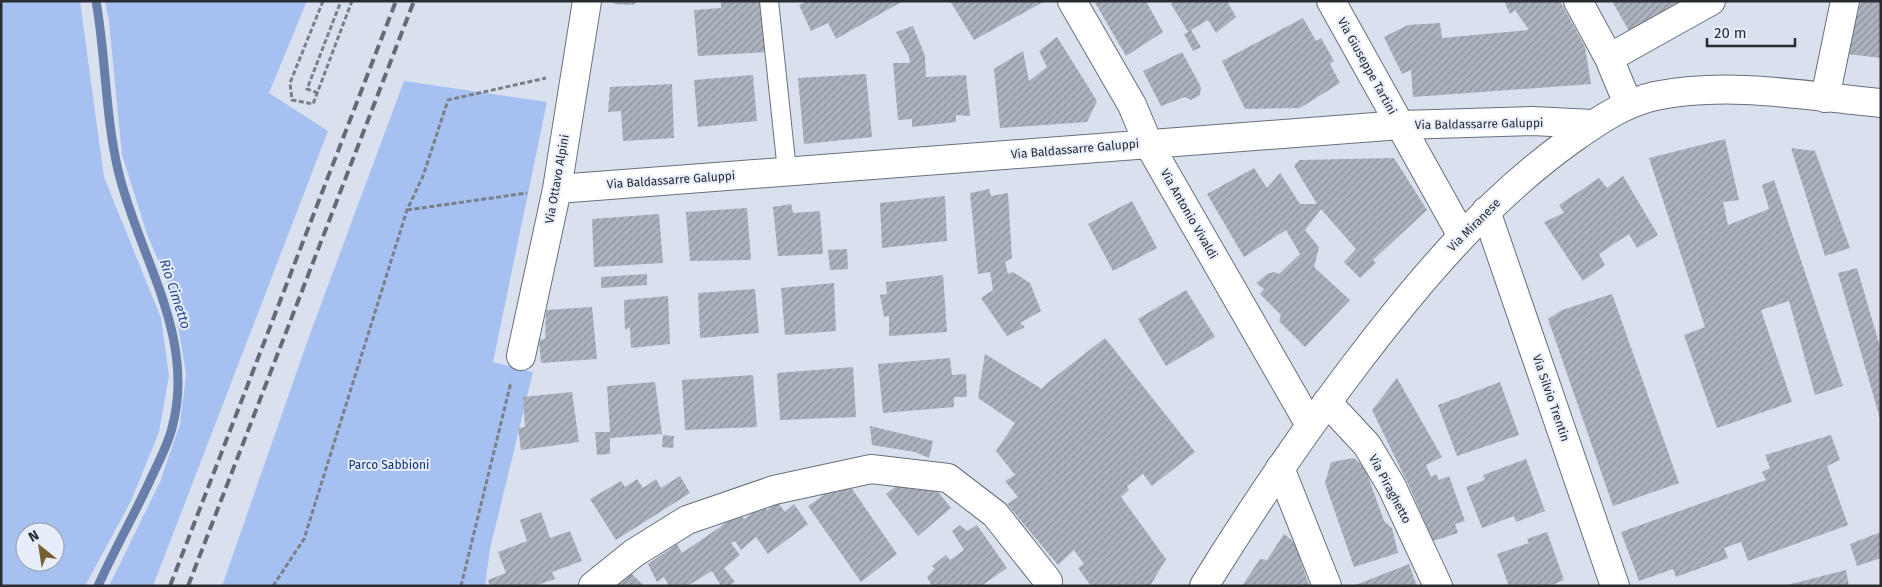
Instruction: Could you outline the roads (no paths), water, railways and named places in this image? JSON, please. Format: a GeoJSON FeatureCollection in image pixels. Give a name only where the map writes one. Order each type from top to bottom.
{"type":"FeatureCollection","features":[{"type":"Feature","properties":{"kind":"street","name":"Via Ottavo Alpini"},"geometry":{"type":"LineString","coordinates":[[522,356],[557,189],[587,1]]}},
{"type":"Feature","properties":{"kind":"street","name":"Via Antonio Vivaldi"},"geometry":{"type":"LineString","coordinates":[[1072,1],[1132,105],[1148,143],[1310,425]]}},
{"type":"Feature","properties":{"kind":"street","name":"Via Giuseppe Tartini"},"geometry":{"type":"LineString","coordinates":[[1331,1],[1462,236]]}},
{"type":"Feature","properties":{"kind":"street"},"geometry":{"type":"LineString","coordinates":[[1578,1],[1609,58],[1628,104]]}},
{"type":"Feature","properties":{"kind":"street"},"geometry":{"type":"LineString","coordinates":[[1609,58],[1711,1]]}},
{"type":"Feature","properties":{"kind":"street"},"geometry":{"type":"LineString","coordinates":[[1825,98],[1845,1]]}},
{"type":"Feature","properties":{"kind":"street","name":"Via Miranese"},"geometry":{"type":"LineString","coordinates":[[1204,586],[1280,468],[1392,315],[1486,211],[1540,162],[1593,124],[1628,104],[1654,96],[1684,91],[1720,90],[1881,103]]}},
{"type":"Feature","properties":{"kind":"street","name":"Via Baldassarre Galuppi"},"geometry":{"type":"LineString","coordinates":[[557,189],[1148,143],[1401,126],[1532,122],[1593,124]]}},
{"type":"Feature","properties":{"kind":"street","name":"Via Silvio Trentin"},"geometry":{"type":"LineString","coordinates":[[1486,211],[1616,586]]}},
{"type":"Feature","properties":{"kind":"street","name":"Via Piraghetto"},"geometry":{"type":"LineString","coordinates":[[1327,402],[1367,445],[1392,486],[1438,586]]}},
{"type":"Feature","properties":{"kind":"street"},"geometry":{"type":"LineString","coordinates":[[1280,468],[1327,586]]}},
{"type":"Feature","properties":{"kind":"street"},"geometry":{"type":"LineString","coordinates":[[593,586],[634,553],[687,520],[774,490],[871,469],[948,478],[994,514],[1047,584]]}},
{"type":"Feature","properties":{"kind":"lane"},"geometry":{"type":"LineString","coordinates":[[769,1],[787,171]]}},
{"type":"Feature","properties":{"kind":"waterway","name":"Rio Cimetto"},"geometry":{"type":"LineString","coordinates":[[96,1],[110,128],[118,170],[127,202],[162,297],[171,329],[177,361],[178,394],[172,428],[166,446],[98,586]]}},
{"type":"Feature","properties":{"kind":"railway"},"geometry":{"type":"LineString","coordinates":[[170,586],[396,1]]}},
{"type":"Feature","properties":{"kind":"railway"},"geometry":{"type":"LineString","coordinates":[[188,586],[414,1]]}},
{"type":"Feature","properties":{"kind":"park label","name":"Parco Sabbioni"},"geometry":{"type":"Point","coordinates":[389,465]}}]}
